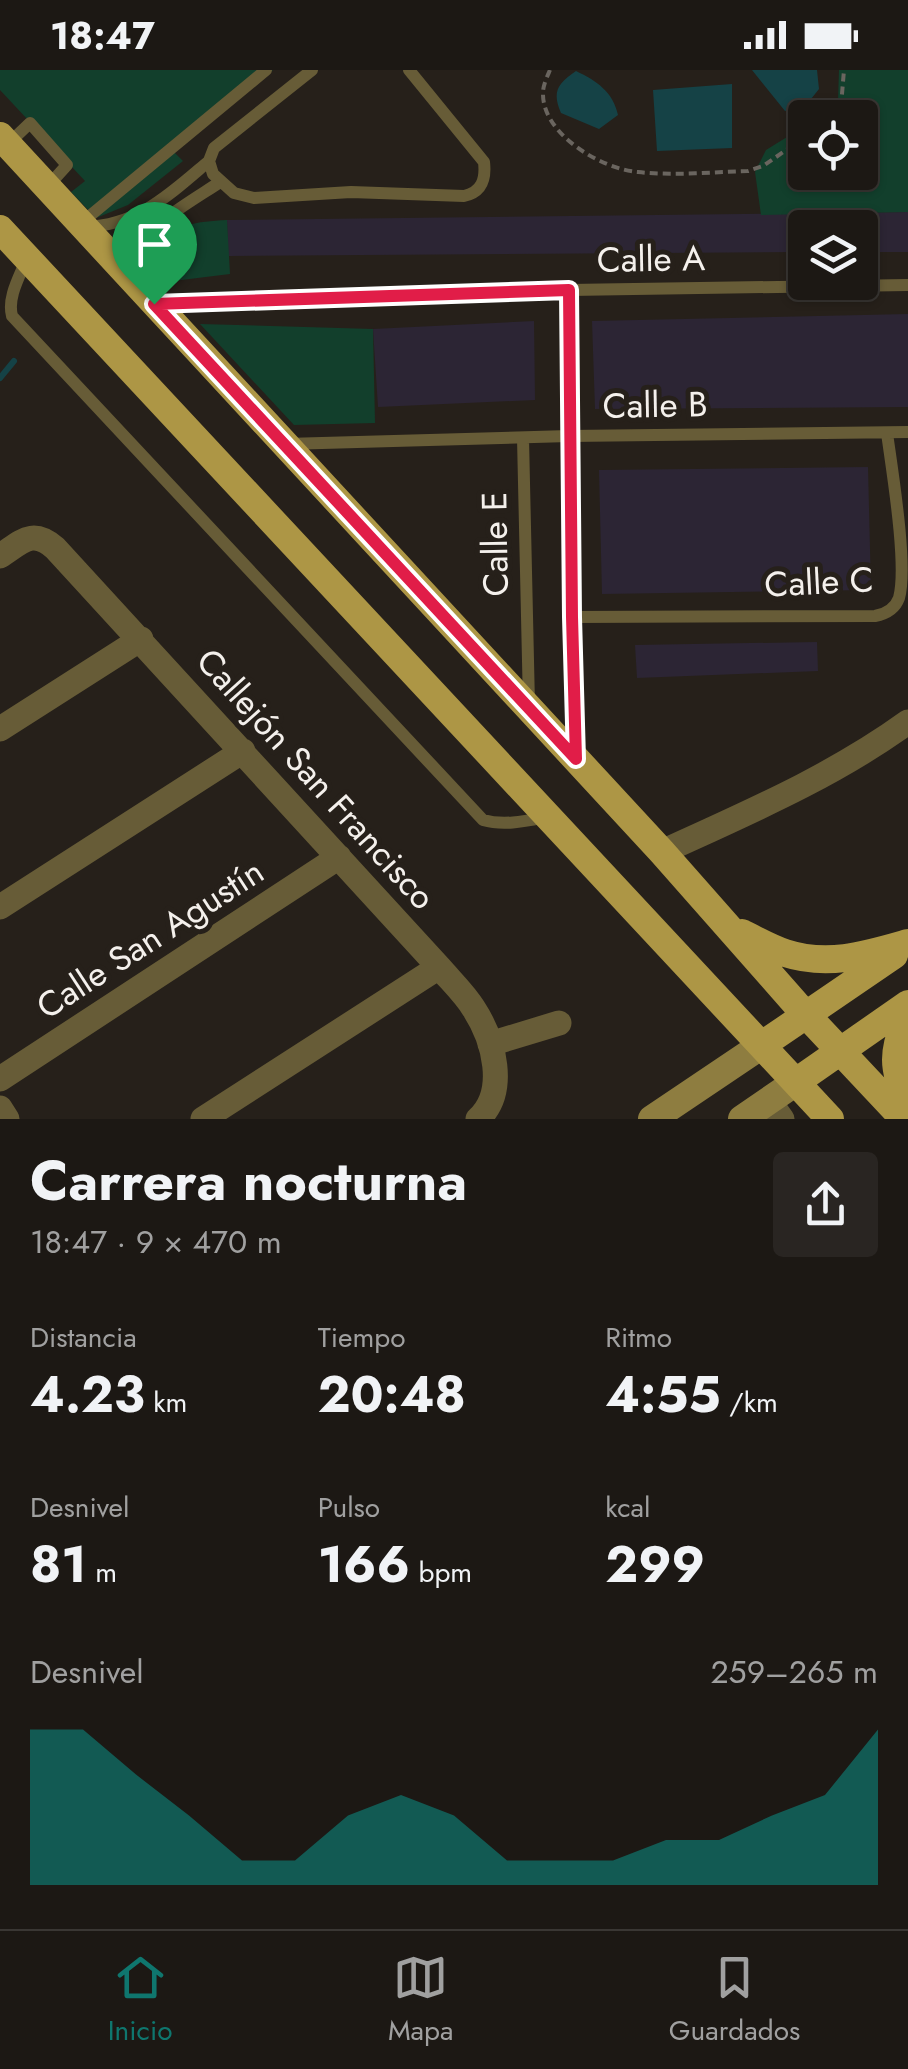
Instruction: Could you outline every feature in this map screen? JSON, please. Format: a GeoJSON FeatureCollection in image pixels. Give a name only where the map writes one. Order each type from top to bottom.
{"type":"FeatureCollection","features":[{"type":"Feature","properties":{"kind":"main road"},"geometry":{"type":"LineString","coordinates":[[4,140],[904,1119]]}},
{"type":"Feature","properties":{"kind":"main road"},"geometry":{"type":"LineString","coordinates":[[0,229],[830,1119]]}},
{"type":"Feature","properties":{"kind":"main road"},"geometry":{"type":"LineString","coordinates":[[732,928],[784,953],[812,960],[850,960],[908,945]]}},
{"type":"Feature","properties":{"kind":"main road"},"geometry":{"type":"LineString","coordinates":[[652,1119],[908,945]]}},
{"type":"Feature","properties":{"kind":"main road"},"geometry":{"type":"LineString","coordinates":[[742,1119],[776,1110],[796,1082],[908,1004]]}},
{"type":"Feature","properties":{"kind":"main road"},"geometry":{"type":"LineString","coordinates":[[908,1015],[896,1046],[896,1068],[908,1103]]}},
{"type":"Feature","properties":{"kind":"street","name":"Callejón San Francisco"},"geometry":{"type":"LineString","coordinates":[[0,556],[34,538],[41,537],[55,548],[439,967],[475,1010],[490,1044],[496,1073],[486,1109]]}},
{"type":"Feature","properties":{"kind":"street"},"geometry":{"type":"LineString","coordinates":[[0,729],[141,640]]}},
{"type":"Feature","properties":{"kind":"street"},"geometry":{"type":"LineString","coordinates":[[662,852],[815,781],[908,722]]}},
{"type":"Feature","properties":{"kind":"street"},"geometry":{"type":"LineString","coordinates":[[0,907],[243,750]]}},
{"type":"Feature","properties":{"kind":"street","name":"Calle San Agustín"},"geometry":{"type":"LineString","coordinates":[[0,1079],[338,857]]}},
{"type":"Feature","properties":{"kind":"street"},"geometry":{"type":"LineString","coordinates":[[203,1119],[439,967]]}},
{"type":"Feature","properties":{"kind":"street"},"geometry":{"type":"LineString","coordinates":[[490,1044],[559,1023]]}},
{"type":"Feature","properties":{"kind":"street"},"geometry":{"type":"LineString","coordinates":[[0,1108],[7,1119]]}},
{"type":"Feature","properties":{"kind":"lane"},"geometry":{"type":"LineString","coordinates":[[82,226],[266,70]]}},
{"type":"Feature","properties":{"kind":"lane"},"geometry":{"type":"LineString","coordinates":[[82,226],[135,218],[187,180],[209,161],[214,148],[312,70]]}},
{"type":"Feature","properties":{"kind":"lane"},"geometry":{"type":"LineString","coordinates":[[209,161],[220,182],[234,193],[254,198],[351,192],[473,194],[484,180],[484,162],[409,70]]}},
{"type":"Feature","properties":{"kind":"lane"},"geometry":{"type":"LineString","coordinates":[[147,297],[139,252],[145,238],[164,220],[220,182]]}},
{"type":"Feature","properties":{"kind":"lane"},"geometry":{"type":"LineString","coordinates":[[27,258],[10,310],[39,345],[483,820],[500,823],[548,817]]}},
{"type":"Feature","properties":{"kind":"lane","name":"Calle A"},"geometry":{"type":"LineString","coordinates":[[147,297],[908,286]]}},
{"type":"Feature","properties":{"kind":"lane"},"geometry":{"type":"LineString","coordinates":[[569,290],[576,759]]}},
{"type":"Feature","properties":{"kind":"lane","name":"Calle B"},"geometry":{"type":"LineString","coordinates":[[284,444],[908,432]]}},
{"type":"Feature","properties":{"kind":"lane","name":"Calle C"},"geometry":{"type":"LineString","coordinates":[[572,617],[888,613],[900,596],[902,575],[887,433]]}},
{"type":"Feature","properties":{"kind":"lane","name":"Calle E"},"geometry":{"type":"LineString","coordinates":[[523,438],[529,709]]}},
{"type":"Feature","properties":{"kind":"path"},"geometry":{"type":"LineString","coordinates":[[550,70],[543,91],[546,113],[560,131],[578,150],[635,172],[748,171],[764,166],[788,149]]}},
{"type":"Feature","properties":{"kind":"path"},"geometry":{"type":"LineString","coordinates":[[841,100],[844,70]]}},
{"type":"Feature","properties":{"kind":"shaded area"},"geometry":{"type":"Polygon","coordinates":[[[878,212],[908,212],[908,252],[878,252],[878,212]]]}},
{"type":"Feature","properties":{"kind":"shaded area"},"geometry":{"type":"Polygon","coordinates":[[[788,213],[788,252],[228,256],[227,220],[788,213]]]}},
{"type":"Feature","properties":{"kind":"shaded area"},"geometry":{"type":"Polygon","coordinates":[[[908,314],[908,407],[595,409],[592,321],[908,314]]]}},
{"type":"Feature","properties":{"kind":"shaded area"},"geometry":{"type":"Polygon","coordinates":[[[534,321],[535,400],[378,407],[373,329],[534,321]]]}},
{"type":"Feature","properties":{"kind":"shaded area"},"geometry":{"type":"Polygon","coordinates":[[[868,467],[871,590],[602,594],[599,470],[868,467]]]}},
{"type":"Feature","properties":{"kind":"shaded area"},"geometry":{"type":"Polygon","coordinates":[[[817,642],[818,671],[637,678],[635,645],[817,642]]]}},
{"type":"Feature","properties":{"kind":"green space"},"geometry":{"type":"Polygon","coordinates":[[[0,70],[273,70],[174,152],[183,161],[128,205],[96,218],[71,192],[85,181],[0,90],[0,70]]]}},
{"type":"Feature","properties":{"kind":"green space"},"geometry":{"type":"Polygon","coordinates":[[[839,70],[908,70],[908,212],[788,210],[788,214],[761,215],[755,172],[766,150],[787,137],[788,190],[878,190],[878,100],[838,100],[839,70]]]}},
{"type":"Feature","properties":{"kind":"green space"},"geometry":{"type":"Polygon","coordinates":[[[227,220],[230,274],[157,283],[153,248],[161,240],[187,225],[227,220]]]}},
{"type":"Feature","properties":{"kind":"green space"},"geometry":{"type":"Polygon","coordinates":[[[200,324],[373,329],[375,423],[294,425],[200,324]]]}},
{"type":"Feature","properties":{"kind":"water"},"geometry":{"type":"Polygon","coordinates":[[[752,70],[817,70],[819,89],[810,100],[788,100],[785,111],[752,70]]]}},
{"type":"Feature","properties":{"kind":"water"},"geometry":{"type":"Polygon","coordinates":[[[576,71],[603,88],[616,107],[618,115],[599,129],[561,113],[558,89],[576,71]]]}},
{"type":"Feature","properties":{"kind":"water"},"geometry":{"type":"Polygon","coordinates":[[[732,84],[732,148],[657,151],[653,90],[732,84]]]}},
{"type":"Feature","properties":{"kind":"waterway"},"geometry":{"type":"LineString","coordinates":[[0,378],[14,361]]}},
{"type":"Feature","properties":{"kind":"route"},"geometry":{"type":"LineString","coordinates":[[569,290],[576,759],[284,444],[154,304],[569,290]]}}]}
